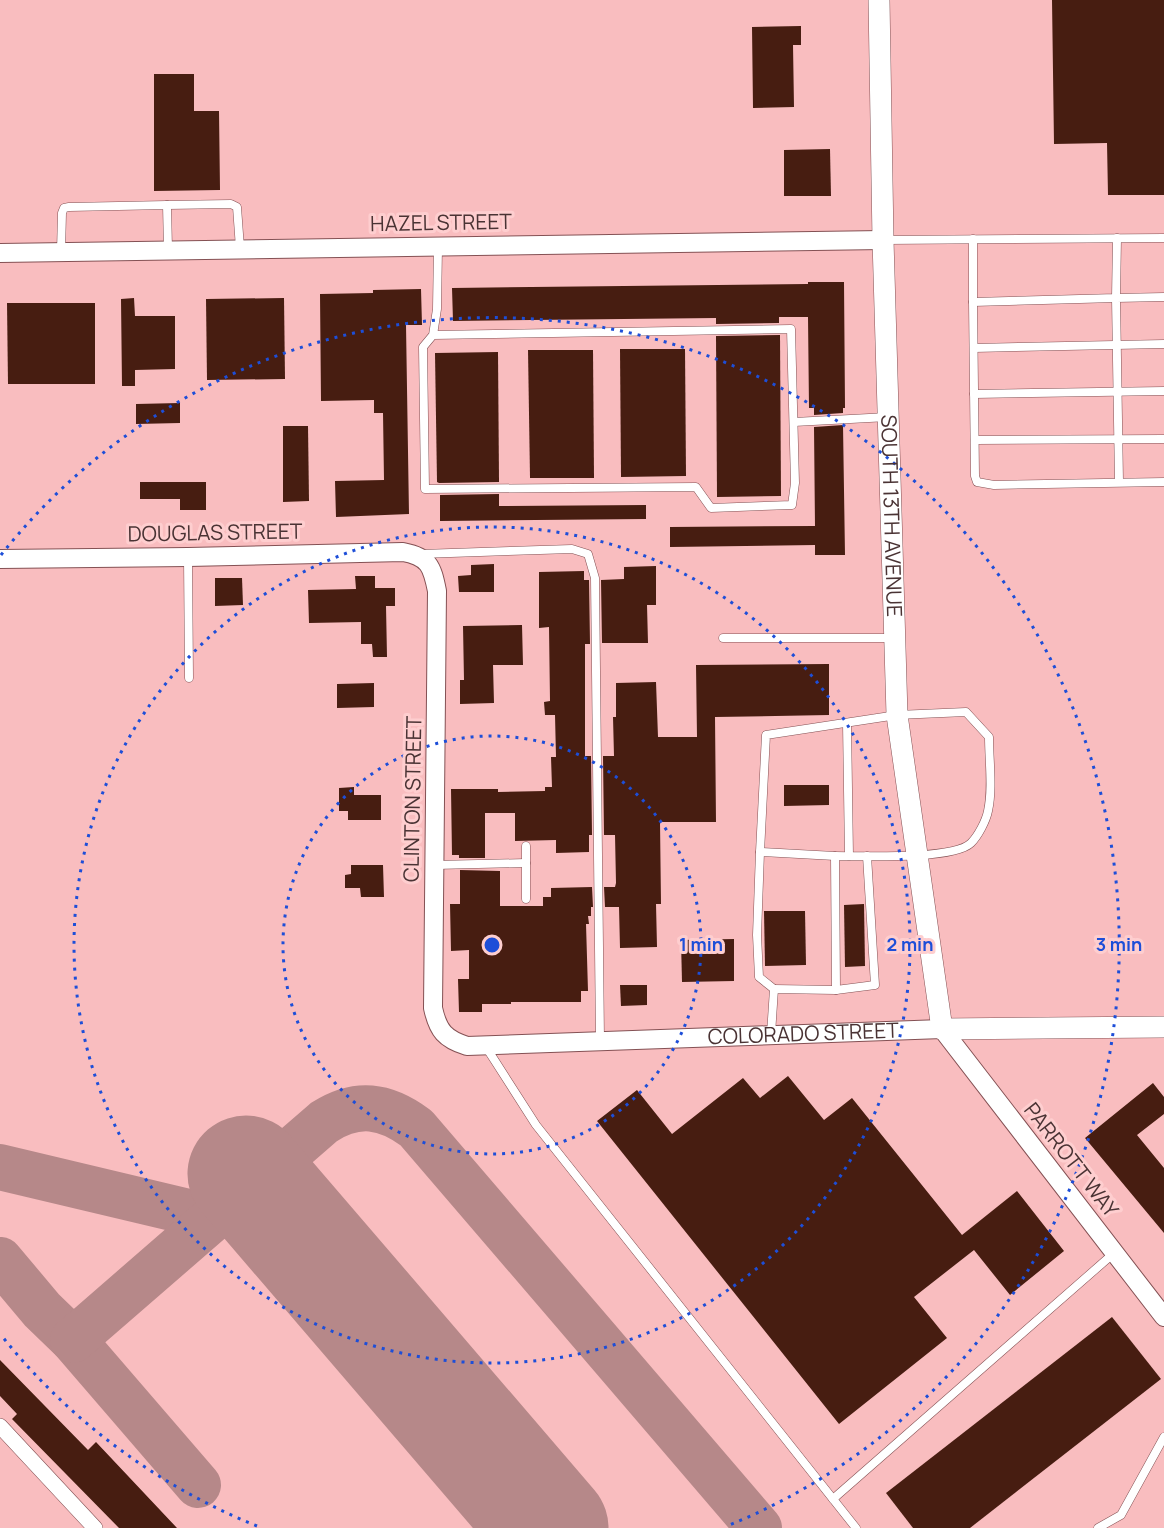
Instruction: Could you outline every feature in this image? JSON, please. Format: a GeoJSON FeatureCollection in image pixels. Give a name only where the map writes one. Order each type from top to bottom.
{"type":"FeatureCollection","features":[{"type":"Feature","properties":{"kind":"main road","name":"SOUTH 13TH AVENUE"},"geometry":{"type":"LineString","coordinates":[[879,0],[883,240],[897,715],[942,1029]]}},
{"type":"Feature","properties":{"kind":"main road","name":"COLORADO STREET"},"geometry":{"type":"LineString","coordinates":[[942,1029],[1164,1027]]}},
{"type":"Feature","properties":{"kind":"street","name":"HAZEL STREET"},"geometry":{"type":"LineString","coordinates":[[0,253],[883,240]]}},
{"type":"Feature","properties":{"kind":"street","name":"DOUGLAS STREET"},"geometry":{"type":"LineString","coordinates":[[0,559],[403,552],[422,558]]}},
{"type":"Feature","properties":{"kind":"street","name":"CLINTON STREET"},"geometry":{"type":"LineString","coordinates":[[422,558],[437,591],[433,1008],[436,1024],[445,1035]]}},
{"type":"Feature","properties":{"kind":"street","name":"COLORADO STREET"},"geometry":{"type":"LineString","coordinates":[[445,1035],[454,1042],[466,1046],[485,1046],[942,1029]]}},
{"type":"Feature","properties":{"kind":"street","name":"PARROTT WAY"},"geometry":{"type":"LineString","coordinates":[[942,1029],[1164,1317]]}},
{"type":"Feature","properties":{"kind":"street"},"geometry":{"type":"LineString","coordinates":[[0,1426],[95,1528]]}},
{"type":"Feature","properties":{"kind":"lane"},"geometry":{"type":"LineString","coordinates":[[61,251],[64,208],[167,205],[231,204],[237,207],[240,248]]}},
{"type":"Feature","properties":{"kind":"lane"},"geometry":{"type":"LineString","coordinates":[[167,205],[168,249]]}},
{"type":"Feature","properties":{"kind":"lane"},"geometry":{"type":"LineString","coordinates":[[1117,238],[1119,482]]}},
{"type":"Feature","properties":{"kind":"lane"},"geometry":{"type":"LineString","coordinates":[[883,240],[1164,238]]}},
{"type":"Feature","properties":{"kind":"lane"},"geometry":{"type":"LineString","coordinates":[[973,239],[975,476],[977,482],[994,485],[1164,482]]}},
{"type":"Feature","properties":{"kind":"lane"},"geometry":{"type":"LineString","coordinates":[[433,335],[791,329],[795,483],[792,505],[711,508],[696,487],[425,489],[423,347],[433,335],[437,309],[438,246]]}},
{"type":"Feature","properties":{"kind":"lane"},"geometry":{"type":"LineString","coordinates":[[973,302],[1164,297]]}},
{"type":"Feature","properties":{"kind":"lane"},"geometry":{"type":"LineString","coordinates":[[974,348],[1164,344]]}},
{"type":"Feature","properties":{"kind":"lane"},"geometry":{"type":"LineString","coordinates":[[974,394],[1164,391]]}},
{"type":"Feature","properties":{"kind":"lane"},"geometry":{"type":"LineString","coordinates":[[794,422],[889,416]]}},
{"type":"Feature","properties":{"kind":"lane"},"geometry":{"type":"LineString","coordinates":[[975,440],[1164,439]]}},
{"type":"Feature","properties":{"kind":"lane"},"geometry":{"type":"LineString","coordinates":[[422,558],[572,549],[588,554],[595,578],[600,1041]]}},
{"type":"Feature","properties":{"kind":"lane"},"geometry":{"type":"LineString","coordinates":[[188,557],[189,678]]}},
{"type":"Feature","properties":{"kind":"lane"},"geometry":{"type":"LineString","coordinates":[[723,638],[895,638]]}},
{"type":"Feature","properties":{"kind":"lane"},"geometry":{"type":"LineString","coordinates":[[759,852],[834,856],[917,855],[948,852],[970,844],[986,819],[989,808],[989,737],[966,712],[897,715],[766,735],[759,852],[757,935],[759,977],[774,989],[836,990],[875,985],[867,856]]}},
{"type":"Feature","properties":{"kind":"lane"},"geometry":{"type":"LineString","coordinates":[[846,723],[849,856]]}},
{"type":"Feature","properties":{"kind":"lane"},"geometry":{"type":"LineString","coordinates":[[526,846],[526,899]]}},
{"type":"Feature","properties":{"kind":"lane"},"geometry":{"type":"LineString","coordinates":[[834,856],[836,990]]}},
{"type":"Feature","properties":{"kind":"lane"},"geometry":{"type":"LineString","coordinates":[[435,865],[525,863]]}},
{"type":"Feature","properties":{"kind":"lane"},"geometry":{"type":"LineString","coordinates":[[771,1035],[774,989]]}},
{"type":"Feature","properties":{"kind":"lane"},"geometry":{"type":"LineString","coordinates":[[485,1046],[536,1125],[856,1528]]}},
{"type":"Feature","properties":{"kind":"lane"},"geometry":{"type":"LineString","coordinates":[[833,1499],[1114,1253]]}},
{"type":"Feature","properties":{"kind":"lane"},"geometry":{"type":"LineString","coordinates":[[1098,1528],[1121,1515],[1164,1437]]}},
{"type":"Feature","properties":{"kind":"building"},"geometry":{"type":"Polygon","coordinates":[[[1052,0],[1164,0],[1164,195],[1108,195],[1107,143],[1054,144],[1052,0]]]}},
{"type":"Feature","properties":{"kind":"building"},"geometry":{"type":"Polygon","coordinates":[[[801,26],[801,45],[793,45],[794,107],[753,108],[752,27],[801,26]]]}},
{"type":"Feature","properties":{"kind":"building"},"geometry":{"type":"Polygon","coordinates":[[[154,74],[194,74],[194,111],[219,111],[220,190],[154,191],[154,74]]]}},
{"type":"Feature","properties":{"kind":"building"},"geometry":{"type":"Polygon","coordinates":[[[830,149],[831,196],[784,196],[784,150],[830,149]]]}},
{"type":"Feature","properties":{"kind":"building"},"geometry":{"type":"Polygon","coordinates":[[[808,282],[844,282],[845,408],[843,408],[843,413],[814,415],[814,408],[809,408],[808,317],[779,317],[779,323],[716,324],[716,318],[453,321],[452,288],[808,284],[808,282]]]}},
{"type":"Feature","properties":{"kind":"building"},"geometry":{"type":"Polygon","coordinates":[[[421,289],[422,325],[406,325],[409,514],[336,517],[335,481],[384,480],[383,413],[374,413],[374,400],[321,401],[320,294],[421,289]]]}},
{"type":"Feature","properties":{"kind":"building"},"geometry":{"type":"Polygon","coordinates":[[[134,298],[135,316],[175,316],[175,369],[135,370],[135,386],[122,386],[121,299],[134,298]]]}},
{"type":"Feature","properties":{"kind":"building"},"geometry":{"type":"Polygon","coordinates":[[[284,298],[285,379],[207,380],[206,299],[284,298]]]}},
{"type":"Feature","properties":{"kind":"building"},"geometry":{"type":"Polygon","coordinates":[[[7,303],[95,303],[95,384],[8,384],[7,303]]]}},
{"type":"Feature","properties":{"kind":"building"},"geometry":{"type":"Polygon","coordinates":[[[780,335],[781,496],[717,497],[716,336],[780,335]]]}},
{"type":"Feature","properties":{"kind":"building"},"geometry":{"type":"Polygon","coordinates":[[[620,349],[685,349],[686,476],[621,477],[620,349]]]}},
{"type":"Feature","properties":{"kind":"building"},"geometry":{"type":"Polygon","coordinates":[[[528,350],[593,350],[594,478],[530,478],[528,350]]]}},
{"type":"Feature","properties":{"kind":"building"},"geometry":{"type":"Polygon","coordinates":[[[498,352],[499,482],[439,483],[437,482],[435,353],[498,352]]]}},
{"type":"Feature","properties":{"kind":"building"},"geometry":{"type":"Polygon","coordinates":[[[180,403],[180,423],[136,424],[136,404],[180,403]]]}},
{"type":"Feature","properties":{"kind":"building"},"geometry":{"type":"Polygon","coordinates":[[[843,425],[845,555],[815,555],[815,545],[670,547],[670,527],[815,526],[814,427],[843,425]]]}},
{"type":"Feature","properties":{"kind":"building"},"geometry":{"type":"Polygon","coordinates":[[[283,426],[308,426],[309,501],[283,502],[283,426]]]}},
{"type":"Feature","properties":{"kind":"building"},"geometry":{"type":"Polygon","coordinates":[[[140,482],[206,482],[206,510],[180,510],[180,499],[140,499],[140,482]]]}},
{"type":"Feature","properties":{"kind":"building"},"geometry":{"type":"Polygon","coordinates":[[[499,494],[499,506],[646,505],[646,519],[440,521],[440,495],[499,494]]]}},
{"type":"Feature","properties":{"kind":"building"},"geometry":{"type":"Polygon","coordinates":[[[494,564],[494,592],[459,592],[458,576],[471,575],[471,565],[494,564]]]}},
{"type":"Feature","properties":{"kind":"building"},"geometry":{"type":"Polygon","coordinates":[[[656,566],[656,605],[647,605],[648,643],[602,643],[601,580],[624,579],[624,567],[656,566]]]}},
{"type":"Feature","properties":{"kind":"building"},"geometry":{"type":"Polygon","coordinates":[[[584,571],[584,580],[589,580],[590,644],[585,644],[585,756],[591,756],[592,835],[589,835],[589,852],[556,853],[556,840],[515,841],[515,813],[485,813],[485,858],[459,858],[459,855],[452,855],[451,789],[498,789],[498,792],[545,791],[545,787],[552,787],[551,757],[556,757],[555,715],[545,715],[544,702],[550,701],[549,627],[539,628],[539,572],[584,571]]]}},
{"type":"Feature","properties":{"kind":"building"},"geometry":{"type":"Polygon","coordinates":[[[355,576],[375,576],[375,588],[395,588],[395,606],[386,606],[387,657],[373,657],[372,644],[361,644],[361,622],[309,623],[308,590],[356,589],[355,576]]]}},
{"type":"Feature","properties":{"kind":"building"},"geometry":{"type":"Polygon","coordinates":[[[215,578],[242,578],[243,605],[215,606],[215,578]]]}},
{"type":"Feature","properties":{"kind":"building"},"geometry":{"type":"Polygon","coordinates":[[[522,625],[523,665],[493,665],[494,703],[460,704],[460,680],[464,680],[463,626],[522,625]]]}},
{"type":"Feature","properties":{"kind":"building"},"geometry":{"type":"Polygon","coordinates":[[[829,664],[829,715],[715,717],[716,822],[660,822],[661,904],[656,904],[657,947],[620,948],[619,907],[605,907],[604,887],[615,887],[616,883],[615,835],[604,835],[603,756],[614,756],[613,717],[616,717],[616,683],[656,682],[658,737],[697,737],[696,665],[829,664]]]}},
{"type":"Feature","properties":{"kind":"building"},"geometry":{"type":"Polygon","coordinates":[[[374,683],[374,707],[337,708],[337,684],[374,683]]]}},
{"type":"Feature","properties":{"kind":"building"},"geometry":{"type":"Polygon","coordinates":[[[784,785],[829,785],[829,805],[784,806],[784,785]]]}},
{"type":"Feature","properties":{"kind":"building"},"geometry":{"type":"Polygon","coordinates":[[[354,787],[354,795],[381,795],[381,820],[348,820],[348,811],[339,811],[339,788],[354,787]]]}},
{"type":"Feature","properties":{"kind":"building"},"geometry":{"type":"Polygon","coordinates":[[[351,865],[383,865],[384,897],[361,897],[360,888],[345,888],[345,875],[351,874],[351,865]]]}},
{"type":"Feature","properties":{"kind":"building"},"geometry":{"type":"Polygon","coordinates":[[[460,870],[500,871],[500,906],[543,906],[543,897],[551,897],[551,888],[592,887],[593,907],[591,907],[591,916],[588,916],[589,924],[586,924],[588,991],[581,991],[581,1002],[482,1004],[482,1012],[459,1012],[458,979],[469,979],[469,950],[451,951],[450,904],[460,904],[460,870]]]}},
{"type":"Feature","properties":{"kind":"building"},"geometry":{"type":"Polygon","coordinates":[[[864,904],[865,966],[845,967],[844,905],[864,904]]]}},
{"type":"Feature","properties":{"kind":"building"},"geometry":{"type":"Polygon","coordinates":[[[764,911],[805,911],[806,965],[765,966],[764,911]]]}},
{"type":"Feature","properties":{"kind":"building"},"geometry":{"type":"Polygon","coordinates":[[[734,939],[734,981],[682,982],[681,940],[734,939]]]}},
{"type":"Feature","properties":{"kind":"building"},"geometry":{"type":"Polygon","coordinates":[[[620,985],[647,985],[647,1005],[621,1006],[620,985]]]}},
{"type":"Feature","properties":{"kind":"building"},"geometry":{"type":"Polygon","coordinates":[[[788,1076],[824,1120],[852,1098],[962,1235],[1017,1191],[1064,1251],[1010,1295],[974,1250],[914,1297],[947,1338],[839,1424],[597,1121],[637,1090],[672,1134],[743,1078],[760,1098],[788,1076]]]}},
{"type":"Feature","properties":{"kind":"building"},"geometry":{"type":"Polygon","coordinates":[[[1153,1083],[1164,1097],[1164,1114],[1137,1135],[1164,1168],[1164,1233],[1085,1138],[1153,1083]]]}},
{"type":"Feature","properties":{"kind":"building"},"geometry":{"type":"Polygon","coordinates":[[[1112,1317],[1161,1379],[970,1528],[913,1528],[886,1493],[1112,1317]]]}},
{"type":"Feature","properties":{"kind":"building"},"geometry":{"type":"Polygon","coordinates":[[[0,1360],[88,1450],[96,1442],[177,1528],[119,1528],[12,1419],[17,1414],[0,1396],[0,1360]]]}},
{"type":"Feature","properties":{"kind":"taxiway"},"geometry":{"type":"LineString","coordinates":[[73,1340],[324,1122],[348,1111],[371,1108],[382,1110],[416,1128],[759,1528]]}},
{"type":"Feature","properties":{"kind":"taxiway"},"geometry":{"type":"LineString","coordinates":[[0,1167],[214,1218]]}},
{"type":"Feature","properties":{"kind":"taxiway"},"geometry":{"type":"LineString","coordinates":[[0,1260],[42,1310],[73,1340],[198,1485]]}},
{"type":"Feature","properties":{"kind":"runway"},"geometry":{"type":"LineString","coordinates":[[246,1174],[550,1528]]}}]}
